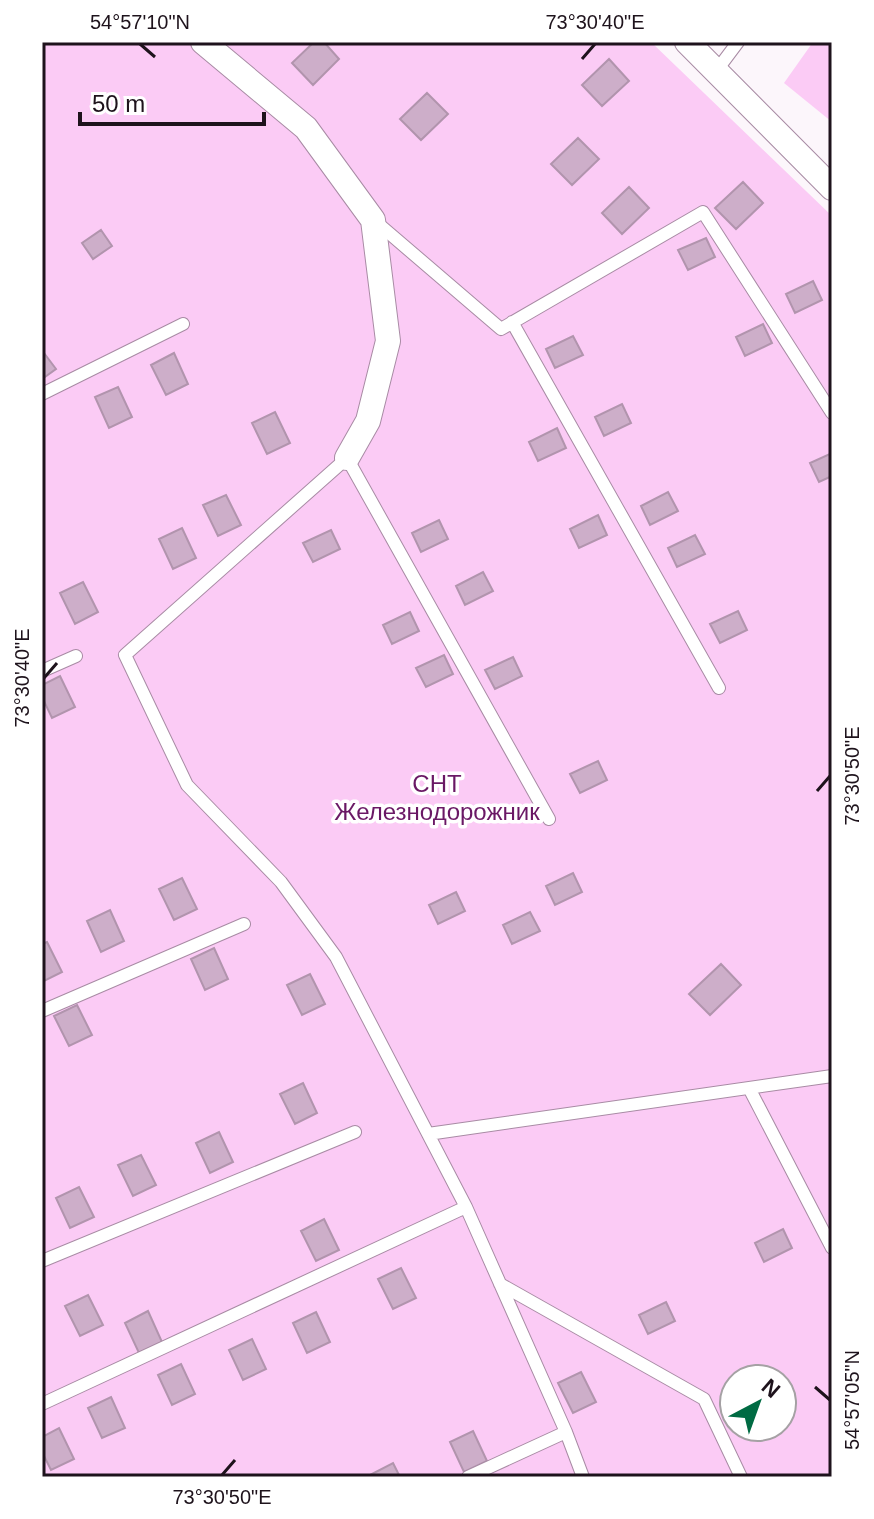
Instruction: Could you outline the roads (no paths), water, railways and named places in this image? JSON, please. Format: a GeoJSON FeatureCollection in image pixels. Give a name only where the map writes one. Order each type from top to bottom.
{"type":"FeatureCollection","features":[{"type":"Feature","properties":{"kind":"street"},"geometry":{"type":"LineString","coordinates":[[203,42],[306,128],[373,220],[388,341],[368,421],[347,458]]}},
{"type":"Feature","properties":{"kind":"street"},"geometry":{"type":"LineString","coordinates":[[687,42],[832,188]]}},
{"type":"Feature","properties":{"kind":"lane"},"geometry":{"type":"LineString","coordinates":[[717,70],[738,42]]}},
{"type":"Feature","properties":{"kind":"lane"},"geometry":{"type":"LineString","coordinates":[[373,220],[501,329],[703,212],[832,413]]}},
{"type":"Feature","properties":{"kind":"lane"},"geometry":{"type":"LineString","coordinates":[[512,322],[719,688]]}},
{"type":"Feature","properties":{"kind":"lane"},"geometry":{"type":"LineString","coordinates":[[42,394],[183,324]]}},
{"type":"Feature","properties":{"kind":"lane"},"geometry":{"type":"LineString","coordinates":[[549,819],[347,458],[125,655],[187,785],[281,882],[336,957],[466,1207],[583,1477]]}},
{"type":"Feature","properties":{"kind":"lane"},"geometry":{"type":"LineString","coordinates":[[42,671],[76,656]]}},
{"type":"Feature","properties":{"kind":"lane"},"geometry":{"type":"LineString","coordinates":[[42,1011],[244,924]]}},
{"type":"Feature","properties":{"kind":"lane"},"geometry":{"type":"LineString","coordinates":[[428,1134],[832,1076]]}},
{"type":"Feature","properties":{"kind":"lane"},"geometry":{"type":"LineString","coordinates":[[749,1088],[832,1248]]}},
{"type":"Feature","properties":{"kind":"lane"},"geometry":{"type":"LineString","coordinates":[[42,1261],[355,1132]]}},
{"type":"Feature","properties":{"kind":"lane"},"geometry":{"type":"LineString","coordinates":[[42,1404],[466,1207]]}},
{"type":"Feature","properties":{"kind":"lane"},"geometry":{"type":"LineString","coordinates":[[500,1284],[704,1399],[741,1477]]}},
{"type":"Feature","properties":{"kind":"lane"},"geometry":{"type":"LineString","coordinates":[[468,1477],[566,1432]]}},
{"type":"Feature","properties":{"kind":"park label","name":"СНТ Железнодорожник"},"geometry":{"type":"Point","coordinates":[437,797]}}]}
